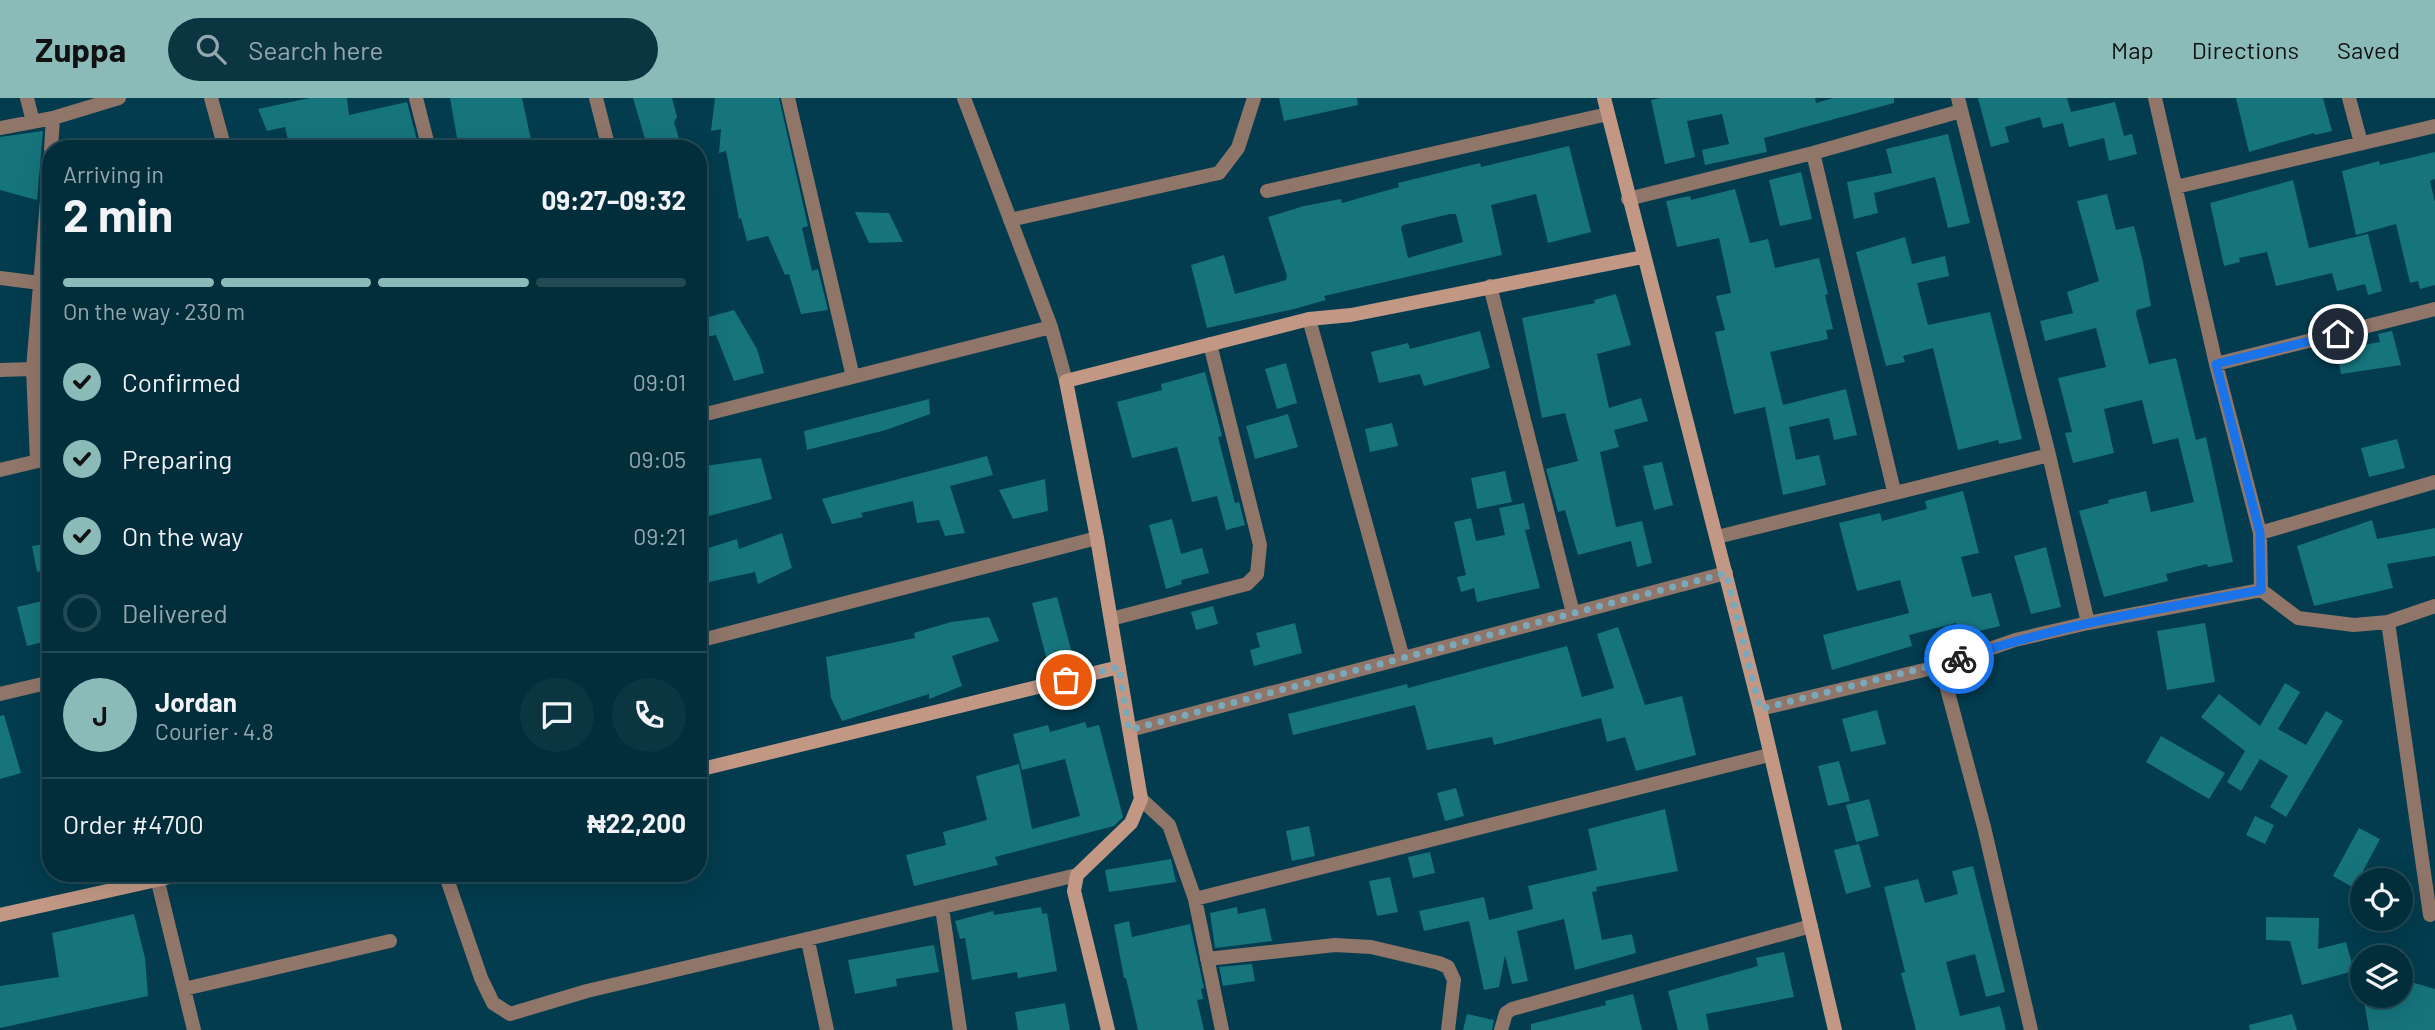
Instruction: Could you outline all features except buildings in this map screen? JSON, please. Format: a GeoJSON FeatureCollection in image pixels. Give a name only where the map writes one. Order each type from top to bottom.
{"type":"FeatureCollection","features":[{"type":"Feature","properties":{"kind":"street"},"geometry":{"type":"LineString","coordinates":[[27,98],[33,122]]}},
{"type":"Feature","properties":{"kind":"street"},"geometry":{"type":"LineString","coordinates":[[0,128],[53,118],[119,98]]}},
{"type":"Feature","properties":{"kind":"street"},"geometry":{"type":"LineString","coordinates":[[211,98],[223,140]]}},
{"type":"Feature","properties":{"kind":"street"},"geometry":{"type":"LineString","coordinates":[[416,98],[427,140]]}},
{"type":"Feature","properties":{"kind":"street"},"geometry":{"type":"LineString","coordinates":[[596,98],[607,140]]}},
{"type":"Feature","properties":{"kind":"street"},"geometry":{"type":"LineString","coordinates":[[788,98],[853,377]]}},
{"type":"Feature","properties":{"kind":"street"},"geometry":{"type":"LineString","coordinates":[[510,1014],[587,991],[808,941],[1077,874],[1131,823],[1141,799],[1097,538],[1066,381],[1051,327],[964,98]]}},
{"type":"Feature","properties":{"kind":"street"},"geometry":{"type":"LineString","coordinates":[[1010,220],[1219,173],[1238,148],[1254,98]]}},
{"type":"Feature","properties":{"kind":"street"},"geometry":{"type":"LineString","coordinates":[[1604,98],[1760,709],[1835,1030]]}},
{"type":"Feature","properties":{"kind":"street"},"geometry":{"type":"LineString","coordinates":[[2155,98],[2216,364],[2260,533],[2261,590]]}},
{"type":"Feature","properties":{"kind":"street"},"geometry":{"type":"LineString","coordinates":[[2349,98],[2361,143]]}},
{"type":"Feature","properties":{"kind":"street"},"geometry":{"type":"LineString","coordinates":[[1628,199],[1814,153],[1959,105],[2049,455],[2088,623]]}},
{"type":"Feature","properties":{"kind":"street"},"geometry":{"type":"LineString","coordinates":[[1267,191],[1608,114]]}},
{"type":"Feature","properties":{"kind":"street"},"geometry":{"type":"LineString","coordinates":[[52,140],[53,118]]}},
{"type":"Feature","properties":{"kind":"street"},"geometry":{"type":"LineString","coordinates":[[2176,187],[2435,126]]}},
{"type":"Feature","properties":{"kind":"street"},"geometry":{"type":"LineString","coordinates":[[1814,153],[1894,491]]}},
{"type":"Feature","properties":{"kind":"street"},"geometry":{"type":"LineString","coordinates":[[1066,381],[1309,319],[1351,315],[1643,257]]}},
{"type":"Feature","properties":{"kind":"street"},"geometry":{"type":"LineString","coordinates":[[42,275],[33,369],[42,443]]}},
{"type":"Feature","properties":{"kind":"street"},"geometry":{"type":"LineString","coordinates":[[0,278],[40,283]]}},
{"type":"Feature","properties":{"kind":"street"},"geometry":{"type":"LineString","coordinates":[[1490,286],[1573,613]]}},
{"type":"Feature","properties":{"kind":"street"},"geometry":{"type":"LineString","coordinates":[[2216,364],[2435,309]]}},
{"type":"Feature","properties":{"kind":"street"},"geometry":{"type":"LineString","coordinates":[[1309,319],[1403,658]]}},
{"type":"Feature","properties":{"kind":"street"},"geometry":{"type":"LineString","coordinates":[[707,414],[1051,327]]}},
{"type":"Feature","properties":{"kind":"street"},"geometry":{"type":"LineString","coordinates":[[1111,619],[1247,584],[1257,574],[1259,545],[1210,344]]}},
{"type":"Feature","properties":{"kind":"street"},"geometry":{"type":"LineString","coordinates":[[0,370],[33,369]]}},
{"type":"Feature","properties":{"kind":"street"},"geometry":{"type":"LineString","coordinates":[[1717,537],[1894,491],[2049,455]]}},
{"type":"Feature","properties":{"kind":"street"},"geometry":{"type":"LineString","coordinates":[[0,470],[42,460]]}},
{"type":"Feature","properties":{"kind":"street"},"geometry":{"type":"LineString","coordinates":[[2260,533],[2435,482]]}},
{"type":"Feature","properties":{"kind":"street"},"geometry":{"type":"LineString","coordinates":[[707,639],[1097,538]]}},
{"type":"Feature","properties":{"kind":"street"},"geometry":{"type":"LineString","coordinates":[[1129,730],[1726,573]]}},
{"type":"Feature","properties":{"kind":"street"},"geometry":{"type":"LineString","coordinates":[[1760,709],[1941,666],[2015,640],[2088,623],[2261,590],[2298,618],[2344,624],[2388,622],[2435,606]]}},
{"type":"Feature","properties":{"kind":"street"},"geometry":{"type":"LineString","coordinates":[[2388,622],[2430,915]]}},
{"type":"Feature","properties":{"kind":"street"},"geometry":{"type":"LineString","coordinates":[[1941,666],[1984,827],[2031,1030]]}},
{"type":"Feature","properties":{"kind":"street"},"geometry":{"type":"LineString","coordinates":[[707,767],[1119,667]]}},
{"type":"Feature","properties":{"kind":"street"},"geometry":{"type":"LineString","coordinates":[[0,694],[42,684]]}},
{"type":"Feature","properties":{"kind":"street"},"geometry":{"type":"LineString","coordinates":[[1195,899],[1769,755]]}},
{"type":"Feature","properties":{"kind":"street"},"geometry":{"type":"LineString","coordinates":[[1141,799],[1170,825],[1195,899],[1222,1030]]}},
{"type":"Feature","properties":{"kind":"street"},"geometry":{"type":"LineString","coordinates":[[1077,874],[1074,891],[1108,1030]]}},
{"type":"Feature","properties":{"kind":"street"},"geometry":{"type":"LineString","coordinates":[[0,915],[140,882]]}},
{"type":"Feature","properties":{"kind":"street"},"geometry":{"type":"LineString","coordinates":[[158,882],[194,1030]]}},
{"type":"Feature","properties":{"kind":"street"},"geometry":{"type":"LineString","coordinates":[[449,882],[481,978],[493,1003],[510,1014],[513,1030]]}},
{"type":"Feature","properties":{"kind":"street"},"geometry":{"type":"LineString","coordinates":[[942,908],[960,1030]]}},
{"type":"Feature","properties":{"kind":"street"},"geometry":{"type":"LineString","coordinates":[[1501,1030],[1506,1013],[1512,1009],[1811,926]]}},
{"type":"Feature","properties":{"kind":"street"},"geometry":{"type":"LineString","coordinates":[[184,989],[390,941]]}},
{"type":"Feature","properties":{"kind":"street"},"geometry":{"type":"LineString","coordinates":[[808,941],[827,1030]]}},
{"type":"Feature","properties":{"kind":"street"},"geometry":{"type":"LineString","coordinates":[[1207,959],[1335,946],[1371,947],[1439,963],[1448,967],[1454,980],[1448,1030]]}},
{"type":"Feature","properties":{"kind":"way so far"},"geometry":{"type":"LineString","coordinates":[[1066,680],[1119,667],[1129,730],[1726,573],[1760,709],[1941,666],[1959,659]]}},
{"type":"Feature","properties":{"kind":"route"},"geometry":{"type":"LineString","coordinates":[[1959,659],[2015,640],[2088,623],[2261,590],[2260,533],[2216,364],[2338,334]]}}]}
